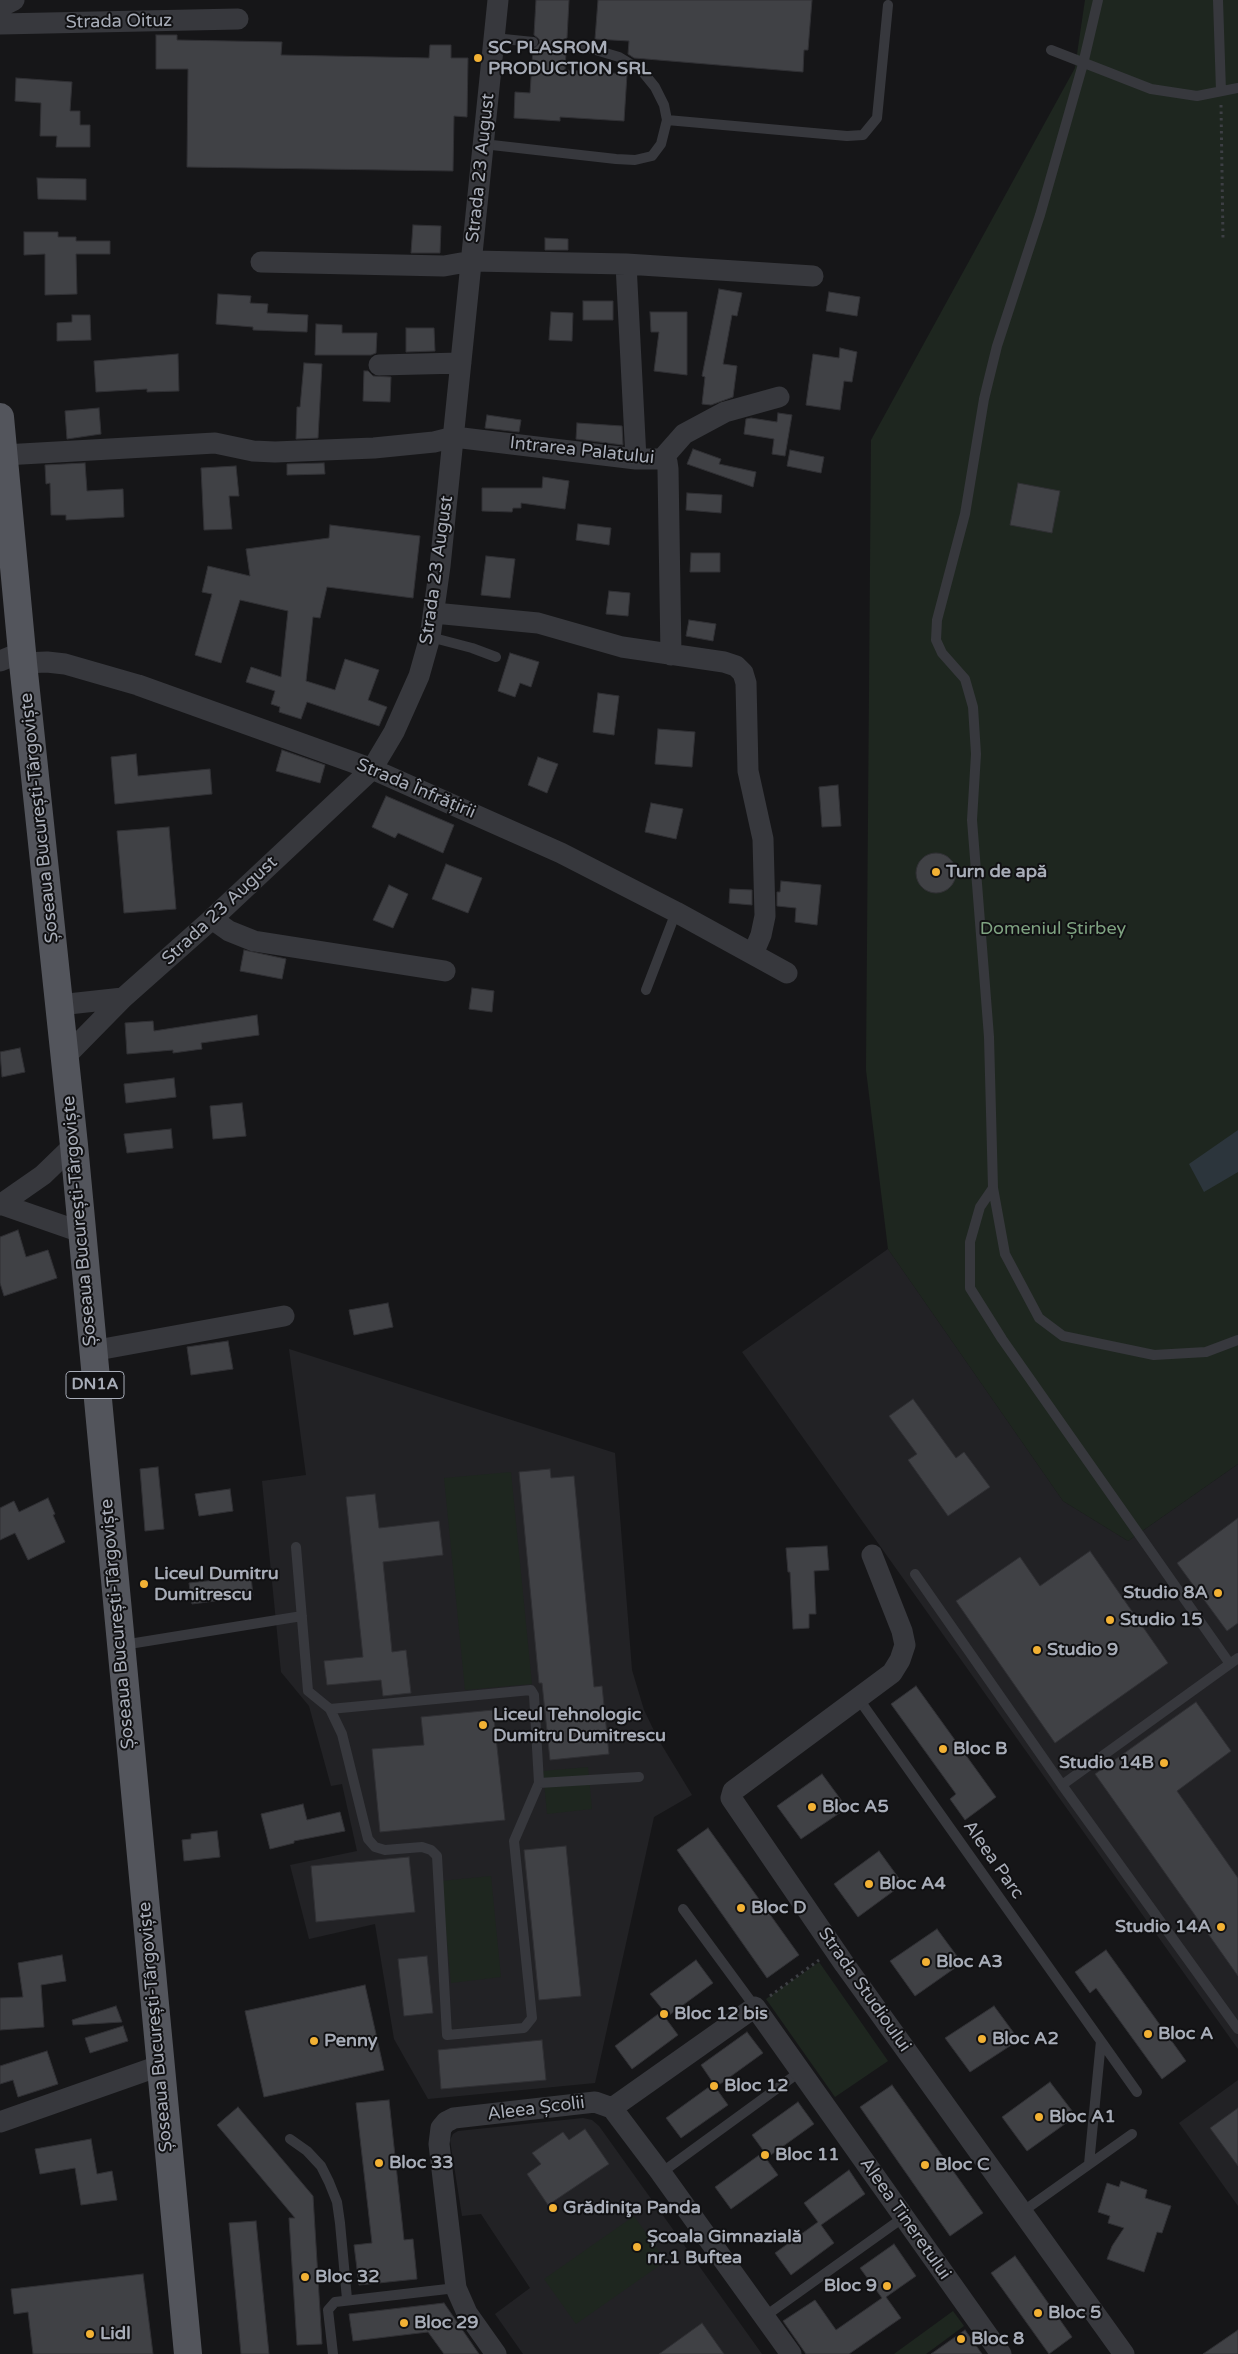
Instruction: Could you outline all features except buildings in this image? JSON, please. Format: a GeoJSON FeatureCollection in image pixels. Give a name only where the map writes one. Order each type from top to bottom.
{"type":"FeatureCollection","features":[{"type":"Feature","properties":{"kind":"main road","name":"Șoseaua București-Târgoviște"},"geometry":{"type":"LineString","coordinates":[[0,417],[4,454],[15,658],[60,1005],[159,2066],[188,2354]]}},
{"type":"Feature","properties":{"kind":"street"},"geometry":{"type":"LineString","coordinates":[[0,7],[14,0]]}},
{"type":"Feature","properties":{"kind":"street","name":"Strada 23 August"},"geometry":{"type":"LineString","coordinates":[[65,1057],[124,998],[212,920],[372,769],[384,752],[406,708],[419,676],[430,637],[434,613],[454,437],[498,0]]}},
{"type":"Feature","properties":{"kind":"street","name":"Strada Oituz"},"geometry":{"type":"LineString","coordinates":[[0,24],[238,19]]}},
{"type":"Feature","properties":{"kind":"street"},"geometry":{"type":"LineString","coordinates":[[261,262],[444,266],[472,261],[626,264],[813,276]]}},
{"type":"Feature","properties":{"kind":"street"},"geometry":{"type":"LineString","coordinates":[[626,264],[636,459]]}},
{"type":"Feature","properties":{"kind":"street"},"geometry":{"type":"LineString","coordinates":[[379,365],[461,363]]}},
{"type":"Feature","properties":{"kind":"street"},"geometry":{"type":"LineString","coordinates":[[662,459],[684,434],[725,412],[779,397]]}},
{"type":"Feature","properties":{"kind":"street","name":"Intrarea Palatului"},"geometry":{"type":"LineString","coordinates":[[4,454],[215,443],[253,451],[274,452],[374,448],[434,442],[454,437],[636,459],[662,459],[667,462],[668,469],[671,655]]}},
{"type":"Feature","properties":{"kind":"street"},"geometry":{"type":"LineString","coordinates":[[434,613],[538,623],[622,647],[724,662],[736,666],[743,673],[746,683],[748,771],[763,839],[764,916],[761,935],[753,954]]}},
{"type":"Feature","properties":{"kind":"street","name":"Strada Înfrățirii"},"geometry":{"type":"LineString","coordinates":[[15,658],[65,664],[138,686],[372,769],[561,853],[676,912],[787,973]]}},
{"type":"Feature","properties":{"kind":"street"},"geometry":{"type":"LineString","coordinates":[[212,920],[228,931],[254,940],[445,971]]}},
{"type":"Feature","properties":{"kind":"street"},"geometry":{"type":"LineString","coordinates":[[60,1005],[124,998]]}},
{"type":"Feature","properties":{"kind":"street"},"geometry":{"type":"LineString","coordinates":[[0,1205],[43,1175],[74,1144]]}},
{"type":"Feature","properties":{"kind":"street"},"geometry":{"type":"LineString","coordinates":[[0,1205],[81,1232]]}},
{"type":"Feature","properties":{"kind":"street"},"geometry":{"type":"LineString","coordinates":[[92,1350],[284,1316]]}},
{"type":"Feature","properties":{"kind":"street","name":"Strada Studioului"},"geometry":{"type":"LineString","coordinates":[[872,1555],[902,1631],[905,1645],[900,1660],[892,1674],[732,1791],[731,1798],[845,1965],[1123,2354]]}},
{"type":"Feature","properties":{"kind":"street"},"geometry":{"type":"LineString","coordinates":[[612,2108],[755,2007]]}},
{"type":"Feature","properties":{"kind":"street","name":"Aleea Tineretului"},"geometry":{"type":"LineString","coordinates":[[755,2007],[1001,2354]]}},
{"type":"Feature","properties":{"kind":"street"},"geometry":{"type":"LineString","coordinates":[[0,2122],[159,2066]]}},
{"type":"Feature","properties":{"kind":"street","name":"Aleea Școlii"},"geometry":{"type":"LineString","coordinates":[[456,2288],[439,2144],[441,2128],[446,2122],[454,2118],[595,2102],[612,2108],[791,2354]]}},
{"type":"Feature","properties":{"kind":"street"},"geometry":{"type":"LineString","coordinates":[[456,2288],[467,2313],[496,2354]]}},
{"type":"Feature","properties":{"kind":"lane"},"geometry":{"type":"LineString","coordinates":[[1098,0],[1083,64],[1040,215],[997,346],[984,400],[965,514],[937,620],[936,640],[942,653],[965,679],[973,707],[976,754],[972,820],[989,1037],[993,1188],[1004,1254],[1040,1318],[1064,1336],[1154,1355],[1206,1352],[1238,1340]]}},
{"type":"Feature","properties":{"kind":"lane"},"geometry":{"type":"LineString","coordinates":[[1218,0],[1221,91]]}},
{"type":"Feature","properties":{"kind":"lane"},"geometry":{"type":"LineString","coordinates":[[667,120],[847,136],[863,135],[877,118],[888,6]]}},
{"type":"Feature","properties":{"kind":"lane"},"geometry":{"type":"LineString","coordinates":[[494,38],[533,42]]}},
{"type":"Feature","properties":{"kind":"lane"},"geometry":{"type":"LineString","coordinates":[[483,144],[635,160],[652,156],[661,144],[667,120],[664,105],[655,87],[642,71],[619,57],[589,48],[566,45]]}},
{"type":"Feature","properties":{"kind":"lane"},"geometry":{"type":"LineString","coordinates":[[1052,50],[1083,64],[1119,75],[1152,89],[1197,96],[1238,88]]}},
{"type":"Feature","properties":{"kind":"lane"},"geometry":{"type":"LineString","coordinates":[[430,637],[472,648],[496,658]]}},
{"type":"Feature","properties":{"kind":"lane"},"geometry":{"type":"LineString","coordinates":[[646,990],[676,912]]}},
{"type":"Feature","properties":{"kind":"lane"},"geometry":{"type":"LineString","coordinates":[[993,1188],[980,1208],[970,1242],[970,1288],[1002,1338],[1234,1661],[1062,1785]]}},
{"type":"Feature","properties":{"kind":"lane"},"geometry":{"type":"LineString","coordinates":[[296,1547],[308,1691],[330,1709],[342,1734],[368,1838],[375,1847],[386,1850],[422,1847],[431,1850],[436,1856],[447,2035],[524,2028],[532,2018],[514,1841],[539,1783],[534,1695],[528,1689],[330,1709]]}},
{"type":"Feature","properties":{"kind":"lane"},"geometry":{"type":"LineString","coordinates":[[915,1574],[1062,1785],[1238,2029]]}},
{"type":"Feature","properties":{"kind":"lane"},"geometry":{"type":"LineString","coordinates":[[120,1646],[302,1616]]}},
{"type":"Feature","properties":{"kind":"lane","name":"Aleea Parc"},"geometry":{"type":"LineString","coordinates":[[858,1698],[1137,2092]]}},
{"type":"Feature","properties":{"kind":"lane"},"geometry":{"type":"LineString","coordinates":[[539,1783],[639,1777]]}},
{"type":"Feature","properties":{"kind":"lane"},"geometry":{"type":"LineString","coordinates":[[683,1909],[755,2007]]}},
{"type":"Feature","properties":{"kind":"lane"},"geometry":{"type":"LineString","coordinates":[[1089,2164],[1101,2041]]}},
{"type":"Feature","properties":{"kind":"lane"},"geometry":{"type":"LineString","coordinates":[[661,2173],[800,2071]]}},
{"type":"Feature","properties":{"kind":"lane"},"geometry":{"type":"LineString","coordinates":[[1022,2212],[1132,2134]]}},
{"type":"Feature","properties":{"kind":"lane"},"geometry":{"type":"LineString","coordinates":[[290,2139],[307,2151],[320,2166],[332,2188],[340,2222],[347,2300]]}},
{"type":"Feature","properties":{"kind":"lane"},"geometry":{"type":"LineString","coordinates":[[764,2317],[904,2217]]}},
{"type":"Feature","properties":{"kind":"lane"},"geometry":{"type":"LineString","coordinates":[[333,2354],[328,2310],[335,2302],[456,2288]]}},
{"type":"Feature","properties":{"kind":"path"},"geometry":{"type":"LineString","coordinates":[[1221,91],[1223,239]]}},
{"type":"Feature","properties":{"kind":"path"},"geometry":{"type":"LineString","coordinates":[[755,2007],[823,1957],[845,1965]]}},
{"type":"Feature","properties":{"kind":"shaded area"},"geometry":{"type":"Polygon","coordinates":[[[1238,1130],[1238,1172],[1204,1192],[1189,1164],[1238,1130]]]}},
{"type":"Feature","properties":{"kind":"shaded area"},"geometry":{"type":"Polygon","coordinates":[[[888,1249],[1063,1501],[1128,1541],[1238,1464],[1238,2049],[742,1352],[888,1249]]]}},
{"type":"Feature","properties":{"kind":"shaded area","name":"Liceul Tehnologic Dumitru Dumitrescu"},"geometry":{"type":"Polygon","coordinates":[[[289,1349],[615,1453],[632,1670],[644,1710],[658,1739],[692,1795],[654,1817],[595,2083],[428,2099],[394,2039],[375,1924],[309,1939],[290,1865],[357,1851],[342,1784],[331,1786],[309,1706],[281,1672],[262,1481],[306,1475],[289,1349]]]}},
{"type":"Feature","properties":{"kind":"shaded area"},"geometry":{"type":"Polygon","coordinates":[[[1238,2080],[1238,2206],[1179,2123],[1238,2080]]]}},
{"type":"Feature","properties":{"kind":"shaded area"},"geometry":{"type":"Polygon","coordinates":[[[583,2118],[592,2120],[599,2126],[762,2354],[523,2354],[495,2314],[530,2288],[481,2214],[462,2216],[450,2140],[453,2134],[458,2131],[583,2118]]]}},
{"type":"Feature","properties":{"kind":"green space","name":"Domeniul Știrbey"},"geometry":{"type":"Polygon","coordinates":[[[1085,0],[1238,0],[1238,1464],[1128,1541],[1063,1501],[888,1249],[866,1070],[871,440],[1075,68],[1085,0]]]}},
{"type":"Feature","properties":{"kind":"green space"},"geometry":{"type":"Polygon","coordinates":[[[511,1472],[532,1684],[465,1690],[444,1478],[511,1472]]]}},
{"type":"Feature","properties":{"kind":"green space"},"geometry":{"type":"Polygon","coordinates":[[[588,1767],[592,1809],[547,1814],[543,1771],[588,1767]]]}},
{"type":"Feature","properties":{"kind":"green space"},"geometry":{"type":"Polygon","coordinates":[[[491,1876],[501,1977],[451,1983],[441,1881],[491,1876]]]}},
{"type":"Feature","properties":{"kind":"green space"},"geometry":{"type":"Polygon","coordinates":[[[819,1962],[888,2061],[835,2097],[766,1999],[819,1962]]]}},
{"type":"Feature","properties":{"kind":"green space"},"geometry":{"type":"Polygon","coordinates":[[[634,2216],[666,2261],[576,2324],[544,2279],[634,2216]]]}},
{"type":"Feature","properties":{"kind":"green space"},"geometry":{"type":"Polygon","coordinates":[[[953,2311],[964,2326],[926,2354],[894,2354],[953,2311]]]}},
{"type":"Feature","properties":{"kind":"place","name":"SC PLASROM PRODUCTION SRL"},"geometry":{"type":"Point","coordinates":[478,58]}},
{"type":"Feature","properties":{"kind":"place","name":"Turn de apă"},"geometry":{"type":"Point","coordinates":[936,872]}},
{"type":"Feature","properties":{"kind":"place","name":"Liceul Dumitru Dumitrescu"},"geometry":{"type":"Point","coordinates":[144,1584]}},
{"type":"Feature","properties":{"kind":"place","name":"Studio 8A"},"geometry":{"type":"Point","coordinates":[1218,1593]}},
{"type":"Feature","properties":{"kind":"place","name":"Studio 15"},"geometry":{"type":"Point","coordinates":[1110,1620]}},
{"type":"Feature","properties":{"kind":"place","name":"Studio 9"},"geometry":{"type":"Point","coordinates":[1037,1650]}},
{"type":"Feature","properties":{"kind":"place","name":"Liceul Tehnologic Dumitru Dumitrescu"},"geometry":{"type":"Point","coordinates":[483,1725]}},
{"type":"Feature","properties":{"kind":"place","name":"Bloc B"},"geometry":{"type":"Point","coordinates":[943,1749]}},
{"type":"Feature","properties":{"kind":"place","name":"Studio 14B"},"geometry":{"type":"Point","coordinates":[1164,1763]}},
{"type":"Feature","properties":{"kind":"place","name":"Bloc A5"},"geometry":{"type":"Point","coordinates":[812,1807]}},
{"type":"Feature","properties":{"kind":"place","name":"Bloc A4"},"geometry":{"type":"Point","coordinates":[869,1884]}},
{"type":"Feature","properties":{"kind":"place","name":"Bloc D"},"geometry":{"type":"Point","coordinates":[741,1908]}},
{"type":"Feature","properties":{"kind":"place","name":"Studio 14A"},"geometry":{"type":"Point","coordinates":[1221,1927]}},
{"type":"Feature","properties":{"kind":"place","name":"Bloc A3"},"geometry":{"type":"Point","coordinates":[926,1962]}},
{"type":"Feature","properties":{"kind":"place","name":"Bloc 12 bis"},"geometry":{"type":"Point","coordinates":[664,2014]}},
{"type":"Feature","properties":{"kind":"place","name":"Bloc A"},"geometry":{"type":"Point","coordinates":[1148,2034]}},
{"type":"Feature","properties":{"kind":"place","name":"Bloc A2"},"geometry":{"type":"Point","coordinates":[982,2039]}},
{"type":"Feature","properties":{"kind":"place","name":"Penny"},"geometry":{"type":"Point","coordinates":[314,2041]}},
{"type":"Feature","properties":{"kind":"place","name":"Bloc 12"},"geometry":{"type":"Point","coordinates":[714,2086]}},
{"type":"Feature","properties":{"kind":"place","name":"Bloc A1"},"geometry":{"type":"Point","coordinates":[1039,2117]}},
{"type":"Feature","properties":{"kind":"place","name":"Bloc 11"},"geometry":{"type":"Point","coordinates":[765,2155]}},
{"type":"Feature","properties":{"kind":"place","name":"Bloc 33"},"geometry":{"type":"Point","coordinates":[379,2163]}},
{"type":"Feature","properties":{"kind":"place","name":"Bloc C"},"geometry":{"type":"Point","coordinates":[925,2165]}},
{"type":"Feature","properties":{"kind":"place","name":"Grădiniţa Panda"},"geometry":{"type":"Point","coordinates":[553,2208]}},
{"type":"Feature","properties":{"kind":"place","name":"Școala Gimnazială nr.1 Buftea"},"geometry":{"type":"Point","coordinates":[637,2247]}},
{"type":"Feature","properties":{"kind":"place","name":"Bloc 32"},"geometry":{"type":"Point","coordinates":[305,2277]}},
{"type":"Feature","properties":{"kind":"place","name":"Bloc 9"},"geometry":{"type":"Point","coordinates":[887,2286]}},
{"type":"Feature","properties":{"kind":"place","name":"Bloc 5"},"geometry":{"type":"Point","coordinates":[1038,2313]}},
{"type":"Feature","properties":{"kind":"place","name":"Bloc 29"},"geometry":{"type":"Point","coordinates":[404,2323]}},
{"type":"Feature","properties":{"kind":"place","name":"Lidl"},"geometry":{"type":"Point","coordinates":[90,2334]}},
{"type":"Feature","properties":{"kind":"place","name":"Bloc 8"},"geometry":{"type":"Point","coordinates":[961,2339]}}]}
